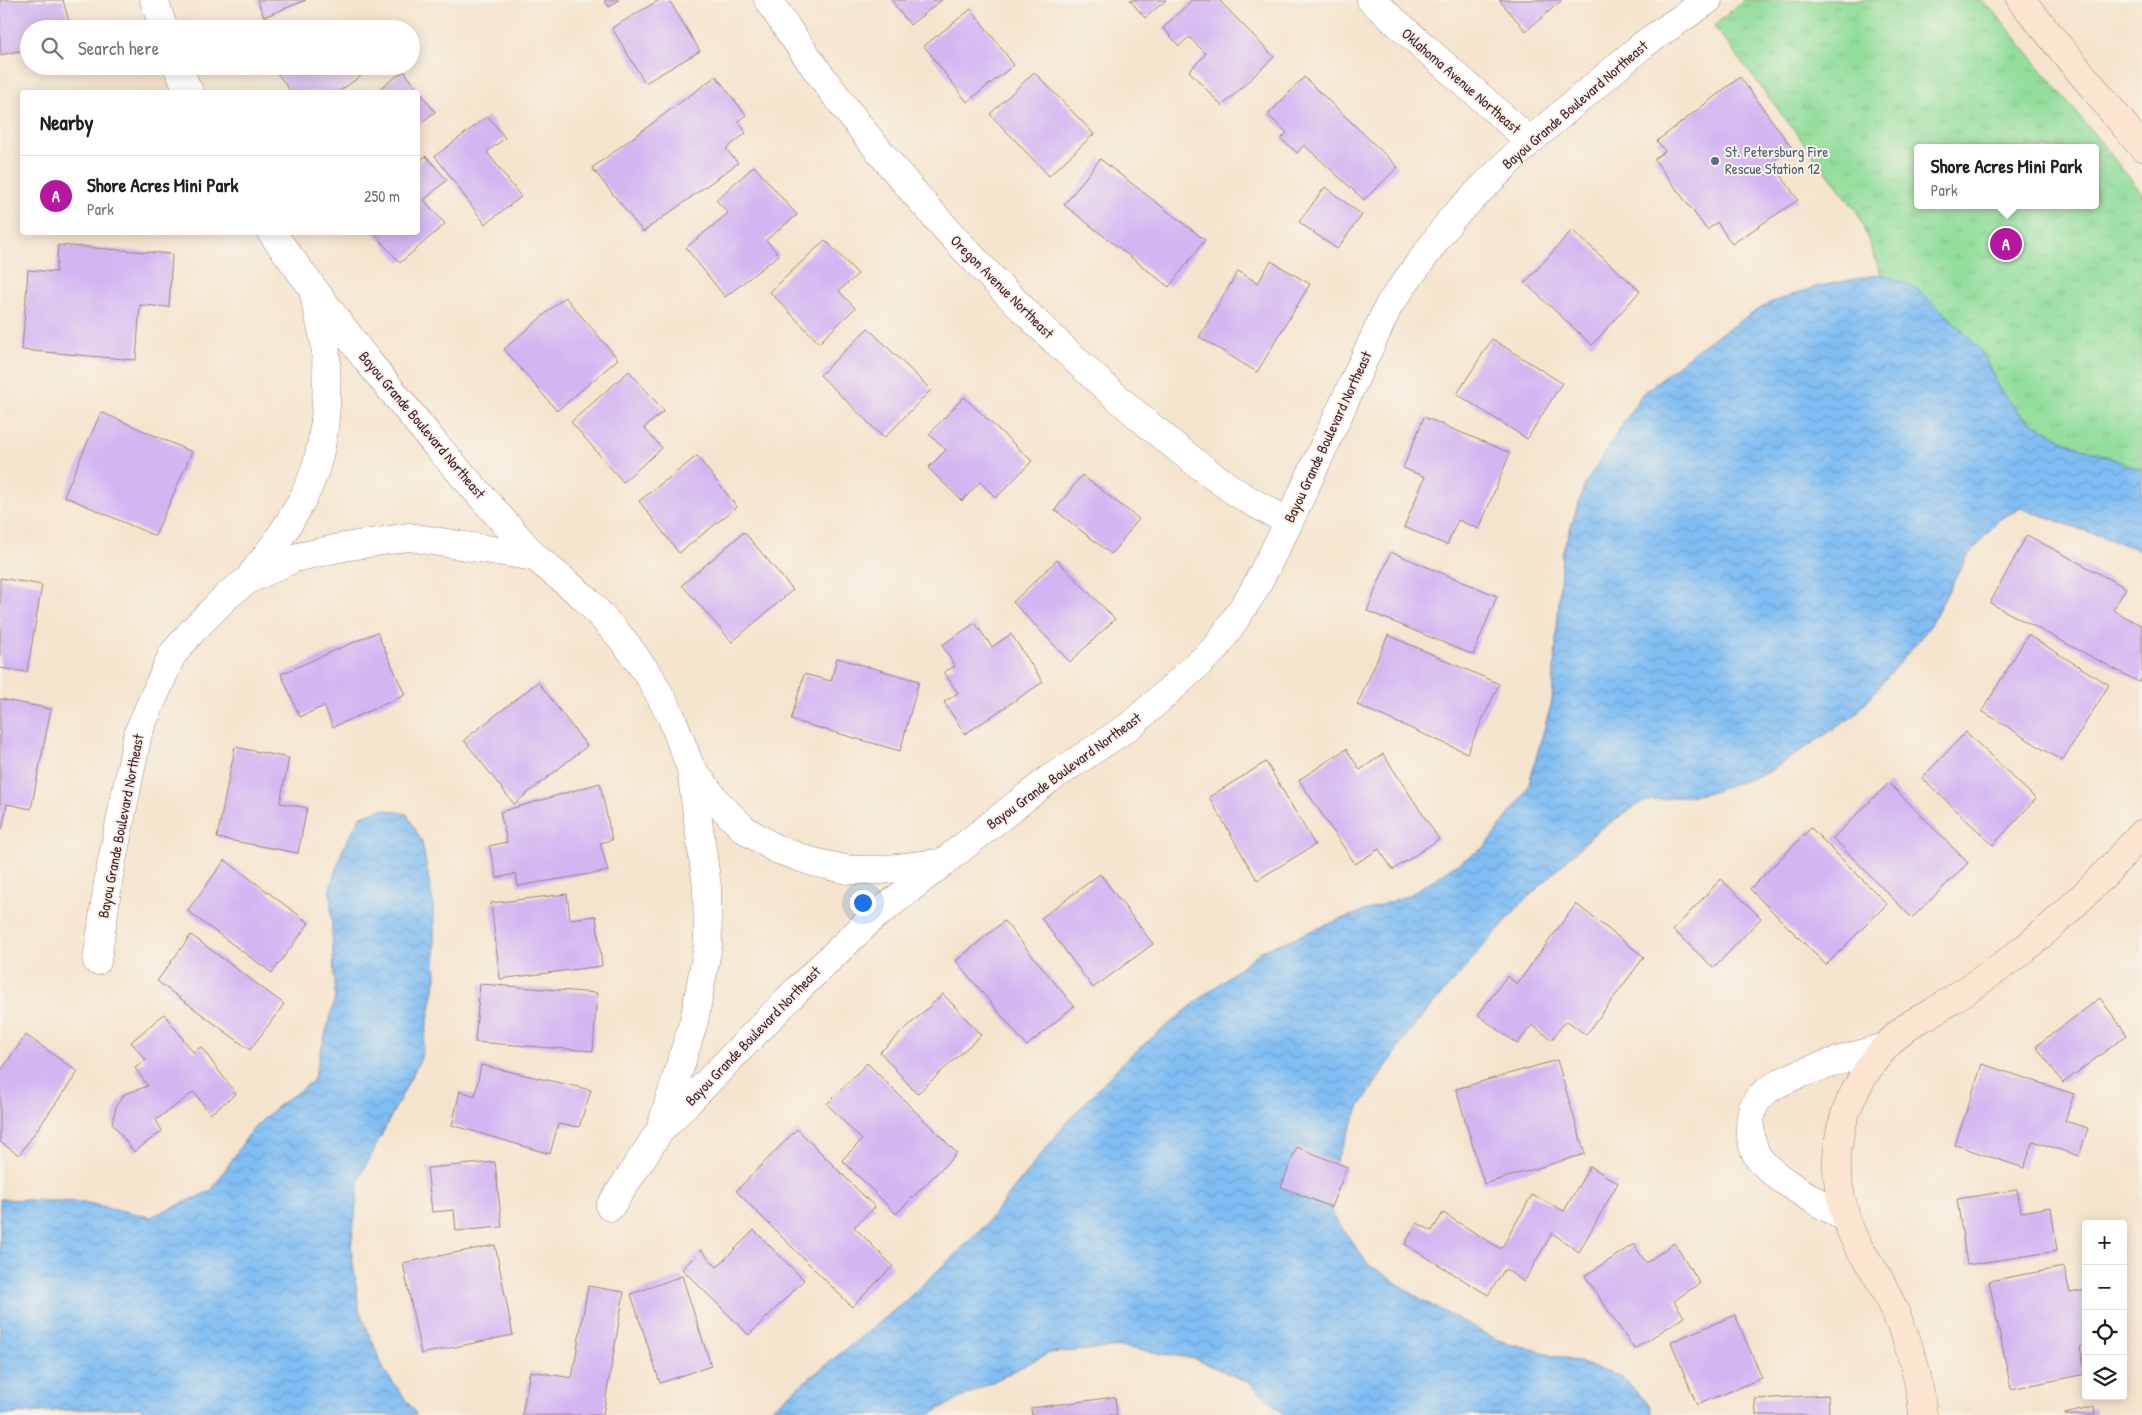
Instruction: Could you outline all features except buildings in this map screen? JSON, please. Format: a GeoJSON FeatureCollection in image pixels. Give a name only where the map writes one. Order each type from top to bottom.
{"type":"FeatureCollection","features":[{"type":"Feature","properties":{"kind":"street"},"geometry":{"type":"LineString","coordinates":[[154,0],[161,20]]}},
{"type":"Feature","properties":{"kind":"street","name":"Oregon Avenue Northeast"},"geometry":{"type":"LineString","coordinates":[[768,0],[797,44],[867,138],[937,221],[1015,304],[1092,376],[1165,438],[1231,489],[1289,522]]}},
{"type":"Feature","properties":{"kind":"street","name":"Oklahoma Avenue Northeast"},"geometry":{"type":"LineString","coordinates":[[1371,0],[1530,140]]}},
{"type":"Feature","properties":{"kind":"street","name":"Bayou Grande Boulevard Northeast"},"geometry":{"type":"LineString","coordinates":[[610,1207],[659,1132],[810,977],[870,920],[940,863],[1048,780],[1131,725],[1216,648],[1254,592],[1289,522],[1389,305],[1452,218],[1530,140],[1644,44],[1708,0]]}},
{"type":"Feature","properties":{"kind":"street"},"geometry":{"type":"LineString","coordinates":[[2021,0],[2142,147]]}},
{"type":"Feature","properties":{"kind":"street"},"geometry":{"type":"LineString","coordinates":[[180,75],[188,90]]}},
{"type":"Feature","properties":{"kind":"street","name":"Bayou Grande Boulevard Northeast"},"geometry":{"type":"LineString","coordinates":[[273,235],[366,360],[436,445],[535,557],[585,598],[634,655],[650,678],[670,716],[690,766],[707,887],[708,946],[694,1021],[659,1132]]}},
{"type":"Feature","properties":{"kind":"street","name":"Bayou Grande Boulevard Northeast"},"geometry":{"type":"LineString","coordinates":[[248,580],[279,540],[306,493],[320,450],[325,407],[326,354],[313,289]]}},
{"type":"Feature","properties":{"kind":"street","name":"Bayou Grande Boulevard Northeast"},"geometry":{"type":"LineString","coordinates":[[97,961],[109,876],[138,733],[172,655],[194,629],[228,595],[248,580],[294,558],[344,547],[409,537],[535,557]]}},
{"type":"Feature","properties":{"kind":"street","name":"Bayou Grande Boulevard Northeast"},"geometry":{"type":"LineString","coordinates":[[690,766],[717,802],[744,829],[776,849],[813,862],[849,870],[880,870],[940,863]]}},
{"type":"Feature","properties":{"kind":"street"},"geometry":{"type":"LineString","coordinates":[[1923,1415],[1914,1360],[1901,1324],[1878,1277],[1857,1245],[1845,1218],[1838,1183],[1837,1165],[1840,1134],[1846,1109],[1856,1087],[1884,1048],[1905,1028],[1967,990],[2039,937],[2105,876],[2142,834]]}},
{"type":"Feature","properties":{"kind":"street"},"geometry":{"type":"LineString","coordinates":[[1845,1218],[1769,1168],[1758,1156],[1751,1140],[1750,1118],[1756,1101],[1777,1085],[1811,1070],[1884,1048]]}},
{"type":"Feature","properties":{"kind":"green space"},"geometry":{"type":"Polygon","coordinates":[[[1744,0],[1981,0],[1996,14],[2142,193],[2142,470],[2064,441],[2023,417],[2001,392],[1982,352],[1913,287],[1881,274],[1858,213],[1714,26],[1744,0]]]}},
{"type":"Feature","properties":{"kind":"water"},"geometry":{"type":"Polygon","coordinates":[[[1881,274],[1913,286],[1952,320],[1982,352],[2001,392],[2023,417],[2064,441],[2142,470],[2142,551],[2021,508],[1998,520],[1965,560],[1928,629],[1855,715],[1767,773],[1709,793],[1642,802],[1596,832],[1519,906],[1409,1032],[1360,1106],[1331,1172],[1332,1214],[1367,1263],[1422,1300],[1497,1340],[1573,1360],[1621,1377],[1649,1404],[1652,1415],[1285,1415],[1250,1383],[1195,1359],[1122,1347],[1049,1353],[928,1415],[756,1415],[767,1412],[902,1304],[980,1231],[1068,1121],[1126,1059],[1261,951],[1409,895],[1486,846],[1527,790],[1552,701],[1562,553],[1585,484],[1642,394],[1704,344],[1769,303],[1815,287],[1881,274]]]}},
{"type":"Feature","properties":{"kind":"water"},"geometry":{"type":"Polygon","coordinates":[[[382,809],[407,814],[422,842],[433,903],[436,978],[421,1058],[360,1177],[351,1246],[359,1309],[384,1370],[417,1415],[150,1415],[140,1408],[66,1410],[0,1415],[0,1199],[84,1202],[150,1217],[211,1191],[251,1131],[275,1108],[313,1081],[335,998],[330,888],[344,846],[361,816],[382,809]]]}},
{"type":"Feature","properties":{"kind":"place","name":"St. Petersburg Fire Rescue Station 12"},"geometry":{"type":"Point","coordinates":[1715,161]}},
{"type":"Feature","properties":{"kind":"place","name":"Shore Acres Mini Park"},"geometry":{"type":"Point","coordinates":[2006,244]}}]}
